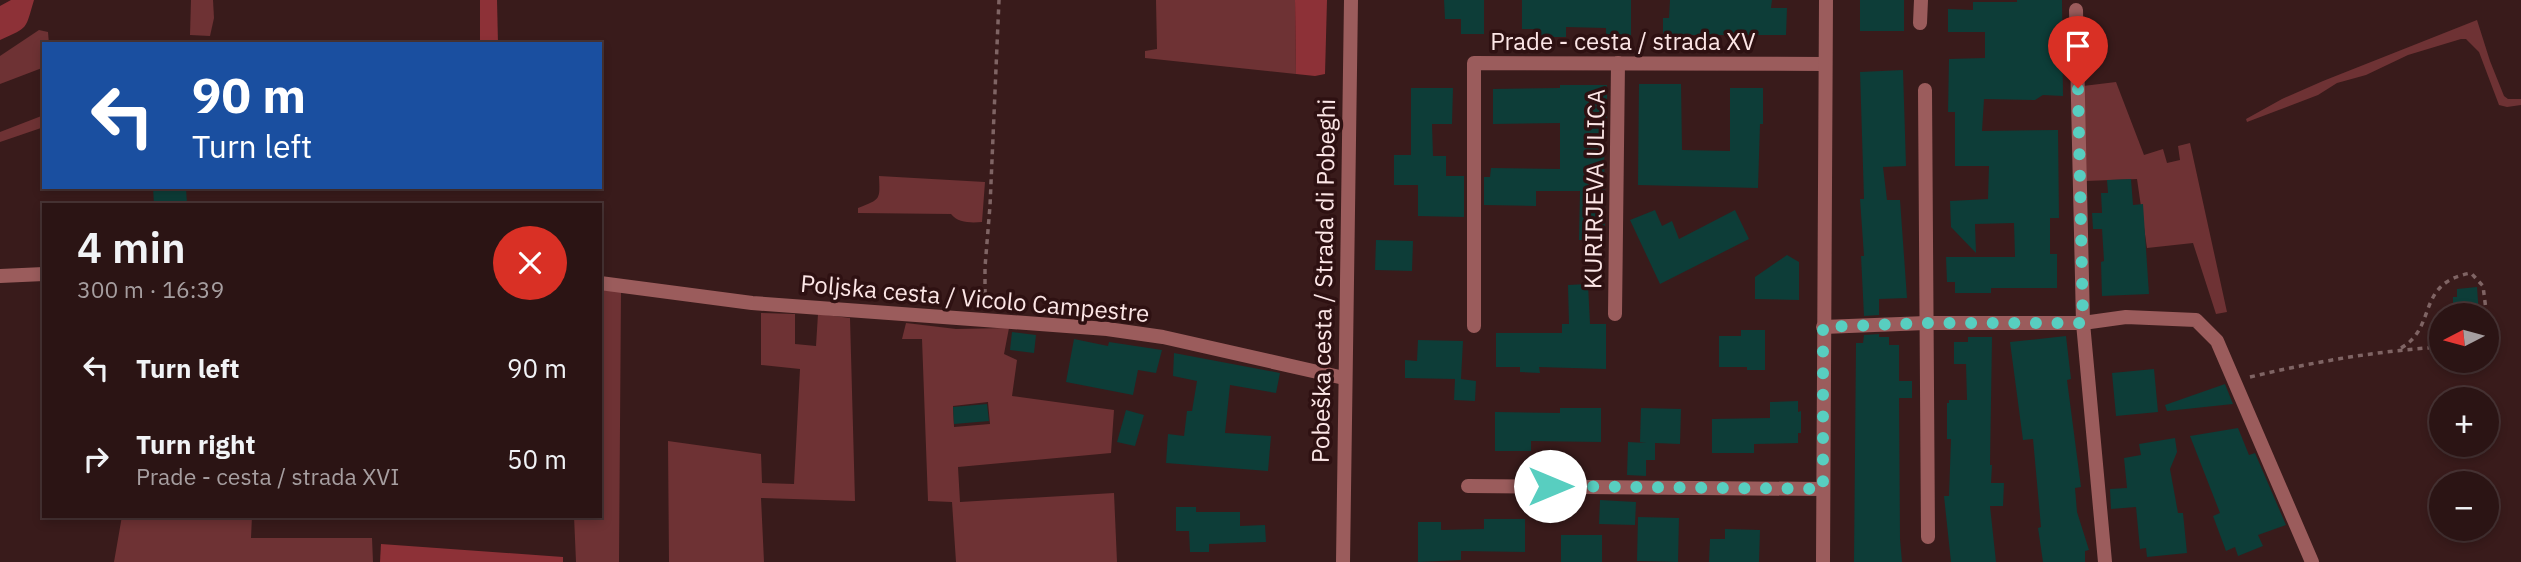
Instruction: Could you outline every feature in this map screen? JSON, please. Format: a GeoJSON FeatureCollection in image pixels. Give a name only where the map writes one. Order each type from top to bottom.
{"type":"FeatureCollection","features":[{"type":"Feature","properties":{"kind":"street","name":"Pobeška cesta / Strada di Pobeghi"},"geometry":{"type":"LineString","coordinates":[[1343,562],[1351,0]]}},
{"type":"Feature","properties":{"kind":"street"},"geometry":{"type":"LineString","coordinates":[[1823,562],[1826,0]]}},
{"type":"Feature","properties":{"kind":"street"},"geometry":{"type":"LineString","coordinates":[[1920,23],[1921,0]]}},
{"type":"Feature","properties":{"kind":"street"},"geometry":{"type":"LineString","coordinates":[[2076,10],[2083,323],[2105,562]]}},
{"type":"Feature","properties":{"kind":"street","name":"Prade - cesta / strada XV"},"geometry":{"type":"LineString","coordinates":[[1474,326],[1474,63],[1825,64]]}},
{"type":"Feature","properties":{"kind":"street","name":"KURIRJEVA ULICA"},"geometry":{"type":"LineString","coordinates":[[1615,314],[1618,63]]}},
{"type":"Feature","properties":{"kind":"street"},"geometry":{"type":"LineString","coordinates":[[1925,90],[1928,537]]}},
{"type":"Feature","properties":{"kind":"street"},"geometry":{"type":"LineString","coordinates":[[0,276],[42,274]]}},
{"type":"Feature","properties":{"kind":"street","name":"Poljska cesta / Vicolo Campestre"},"geometry":{"type":"LineString","coordinates":[[602,283],[752,303],[1107,329],[1163,337],[1344,378]]}},
{"type":"Feature","properties":{"kind":"street"},"geometry":{"type":"LineString","coordinates":[[1823,327],[1926,323],[2083,323],[2126,317],[2196,320],[2217,341],[2312,562]]}},
{"type":"Feature","properties":{"kind":"street"},"geometry":{"type":"LineString","coordinates":[[1468,486],[1823,489]]}},
{"type":"Feature","properties":{"kind":"path"},"geometry":{"type":"LineString","coordinates":[[987,320],[985,267],[999,0]]}},
{"type":"Feature","properties":{"kind":"path"},"geometry":{"type":"LineString","coordinates":[[2431,303],[2440,284],[2455,275],[2471,272],[2483,286],[2485,303]]}},
{"type":"Feature","properties":{"kind":"path"},"geometry":{"type":"LineString","coordinates":[[2399,349],[2407,345],[2418,332],[2429,308]]}},
{"type":"Feature","properties":{"kind":"path"},"geometry":{"type":"LineString","coordinates":[[2234,381],[2303,365],[2399,349],[2429,348]]}},
{"type":"Feature","properties":{"kind":"shaded area"},"geometry":{"type":"Polygon","coordinates":[[[11,0],[34,0],[25,26],[0,40],[0,6],[11,0]]]}},
{"type":"Feature","properties":{"kind":"shaded area"},"geometry":{"type":"Polygon","coordinates":[[[191,0],[213,0],[214,18],[210,36],[190,35],[191,0]]]}},
{"type":"Feature","properties":{"kind":"shaded area"},"geometry":{"type":"Polygon","coordinates":[[[480,0],[497,0],[498,42],[480,42],[480,0]]]}},
{"type":"Feature","properties":{"kind":"shaded area"},"geometry":{"type":"Polygon","coordinates":[[[1156,0],[1295,0],[1296,74],[1145,58],[1145,51],[1157,49],[1156,0]]]}},
{"type":"Feature","properties":{"kind":"shaded area"},"geometry":{"type":"Polygon","coordinates":[[[1295,0],[1327,0],[1325,74],[1296,74],[1295,0]]]}},
{"type":"Feature","properties":{"kind":"shaded area"},"geometry":{"type":"Polygon","coordinates":[[[2477,20],[2504,96],[2508,99],[2521,99],[2521,105],[2499,105],[2479,52],[2466,39],[2461,39],[2408,55],[2366,75],[2337,83],[2318,95],[2247,122],[2246,119],[2282,99],[2477,20]]]}},
{"type":"Feature","properties":{"kind":"shaded area"},"geometry":{"type":"Polygon","coordinates":[[[39,30],[48,32],[49,42],[42,42],[42,68],[0,84],[0,56],[39,30]]]}},
{"type":"Feature","properties":{"kind":"shaded area"},"geometry":{"type":"Polygon","coordinates":[[[2116,82],[2144,155],[2163,149],[2167,163],[2180,160],[2178,146],[2190,143],[2227,312],[2216,314],[2193,243],[2147,248],[2137,179],[2085,181],[2083,86],[2116,82]]]}},
{"type":"Feature","properties":{"kind":"shaded area"},"geometry":{"type":"Polygon","coordinates":[[[42,116],[42,128],[0,142],[0,132],[42,116]]]}},
{"type":"Feature","properties":{"kind":"shaded area"},"geometry":{"type":"Polygon","coordinates":[[[879,176],[985,182],[982,222],[961,221],[951,214],[858,213],[858,208],[877,198],[879,176]]]}},
{"type":"Feature","properties":{"kind":"shaded area"},"geometry":{"type":"Polygon","coordinates":[[[602,289],[621,292],[619,562],[576,562],[574,518],[602,518],[602,289]]]}},
{"type":"Feature","properties":{"kind":"shaded area"},"geometry":{"type":"Polygon","coordinates":[[[761,313],[795,314],[795,344],[816,346],[818,314],[850,318],[855,501],[761,498],[764,562],[669,562],[668,441],[761,454],[762,483],[794,484],[800,369],[761,365],[761,313]]]}},
{"type":"Feature","properties":{"kind":"shaded area"},"geometry":{"type":"Polygon","coordinates":[[[906,323],[956,329],[1009,328],[1004,354],[1017,360],[1012,396],[1114,410],[1111,453],[958,467],[960,502],[1114,493],[1117,562],[956,562],[952,502],[928,501],[922,339],[902,339],[906,323]],[[988,402],[953,406],[954,427],[990,424],[988,402]]]}},
{"type":"Feature","properties":{"kind":"shaded area"},"geometry":{"type":"Polygon","coordinates":[[[122,518],[252,518],[251,538],[372,538],[373,562],[114,562],[122,518]]]}},
{"type":"Feature","properties":{"kind":"shaded area"},"geometry":{"type":"Polygon","coordinates":[[[381,544],[563,557],[563,562],[380,562],[381,544]]]}},
{"type":"Feature","properties":{"kind":"building"},"geometry":{"type":"Polygon","coordinates":[[[1444,0],[1484,0],[1484,34],[1461,34],[1461,19],[1445,19],[1444,0]]]}},
{"type":"Feature","properties":{"kind":"building"},"geometry":{"type":"Polygon","coordinates":[[[1522,0],[1631,0],[1631,36],[1606,35],[1606,28],[1566,27],[1566,37],[1540,37],[1540,29],[1522,29],[1522,0]]]}},
{"type":"Feature","properties":{"kind":"building"},"geometry":{"type":"Polygon","coordinates":[[[1670,0],[1772,0],[1771,8],[1787,8],[1786,35],[1663,35],[1663,18],[1669,18],[1670,0]]]}},
{"type":"Feature","properties":{"kind":"building"},"geometry":{"type":"Polygon","coordinates":[[[1860,0],[1904,0],[1904,31],[1860,31],[1860,0]]]}},
{"type":"Feature","properties":{"kind":"building"},"geometry":{"type":"Polygon","coordinates":[[[2062,0],[2063,96],[2043,95],[2035,100],[1984,99],[1982,131],[2058,130],[2059,218],[2050,218],[2050,254],[2057,254],[2057,288],[1991,288],[1991,293],[1955,293],[1955,282],[1947,282],[1946,257],[2015,257],[2014,223],[1975,224],[1976,253],[1951,227],[1950,201],[1988,199],[1989,166],[1955,166],[1955,112],[1948,112],[1949,59],[1985,58],[1985,32],[1948,32],[1948,9],[1973,10],[1973,2],[2062,0]]]}},
{"type":"Feature","properties":{"kind":"building"},"geometry":{"type":"Polygon","coordinates":[[[1903,70],[1906,166],[1883,167],[1887,200],[1900,200],[1907,298],[1879,299],[1879,315],[1864,316],[1860,72],[1903,70]]]}},
{"type":"Feature","properties":{"kind":"building"},"geometry":{"type":"Polygon","coordinates":[[[1639,84],[1681,84],[1682,150],[1730,151],[1730,88],[1763,88],[1758,188],[1638,185],[1639,84]]]}},
{"type":"Feature","properties":{"kind":"building"},"geometry":{"type":"Polygon","coordinates":[[[1560,85],[1607,85],[1607,130],[1604,130],[1605,241],[1579,240],[1580,191],[1536,191],[1536,206],[1484,205],[1484,177],[1490,177],[1491,168],[1560,169],[1560,123],[1493,124],[1493,89],[1560,88],[1560,85]]]}},
{"type":"Feature","properties":{"kind":"building"},"geometry":{"type":"Polygon","coordinates":[[[1411,88],[1453,88],[1452,124],[1432,124],[1433,156],[1446,156],[1446,176],[1464,176],[1464,217],[1418,216],[1418,185],[1394,185],[1394,155],[1411,155],[1411,88]]]}},
{"type":"Feature","properties":{"kind":"building"},"geometry":{"type":"Polygon","coordinates":[[[2131,179],[2133,205],[2143,204],[2149,294],[2102,296],[2102,229],[2093,229],[2092,213],[2102,213],[2101,193],[2108,193],[2107,180],[2131,179]]]}},
{"type":"Feature","properties":{"kind":"building"},"geometry":{"type":"Polygon","coordinates":[[[153,189],[186,189],[187,203],[154,203],[153,189]]]}},
{"type":"Feature","properties":{"kind":"building"},"geometry":{"type":"Polygon","coordinates":[[[1655,210],[1662,226],[1672,221],[1679,239],[1735,210],[1749,239],[1660,284],[1630,220],[1655,210]]]}},
{"type":"Feature","properties":{"kind":"building"},"geometry":{"type":"Polygon","coordinates":[[[1376,240],[1413,241],[1412,271],[1375,270],[1376,240]]]}},
{"type":"Feature","properties":{"kind":"building"},"geometry":{"type":"Polygon","coordinates":[[[1787,255],[1799,262],[1799,300],[1755,299],[1755,277],[1787,255]]]}},
{"type":"Feature","properties":{"kind":"building"},"geometry":{"type":"Polygon","coordinates":[[[1588,284],[1590,324],[1606,324],[1606,369],[1539,367],[1540,373],[1520,372],[1520,367],[1496,367],[1496,333],[1562,333],[1562,324],[1569,324],[1568,285],[1588,284]]]}},
{"type":"Feature","properties":{"kind":"building"},"geometry":{"type":"Polygon","coordinates":[[[2477,287],[2478,303],[2453,303],[2453,297],[2457,297],[2457,289],[2477,287]]]}},
{"type":"Feature","properties":{"kind":"building"},"geometry":{"type":"Polygon","coordinates":[[[1741,330],[1765,330],[1765,370],[1719,367],[1719,336],[1741,336],[1741,330]]]}},
{"type":"Feature","properties":{"kind":"building"},"geometry":{"type":"Polygon","coordinates":[[[1012,332],[1036,335],[1034,353],[1010,350],[1012,332]]]}},
{"type":"Feature","properties":{"kind":"building"},"geometry":{"type":"Polygon","coordinates":[[[1879,334],[1879,337],[1889,337],[1889,345],[1899,345],[1899,381],[1912,381],[1912,398],[1899,398],[1902,562],[1854,562],[1856,343],[1863,343],[1864,335],[1879,334]]]}},
{"type":"Feature","properties":{"kind":"building"},"geometry":{"type":"Polygon","coordinates":[[[2066,336],[2071,379],[2067,380],[2081,487],[2075,488],[2077,512],[2089,550],[2085,551],[2085,562],[2043,562],[2038,528],[2041,527],[2033,439],[2023,440],[2010,342],[2066,336]]]}},
{"type":"Feature","properties":{"kind":"building"},"geometry":{"type":"Polygon","coordinates":[[[1968,337],[1992,337],[1991,483],[2004,483],[2003,506],[1990,506],[1996,562],[1951,562],[1944,496],[1949,496],[1951,439],[1947,439],[1947,403],[1949,400],[1967,400],[1966,364],[1954,364],[1954,342],[1968,342],[1968,337]]]}},
{"type":"Feature","properties":{"kind":"building"},"geometry":{"type":"Polygon","coordinates":[[[1074,339],[1108,346],[1109,342],[1162,350],[1156,373],[1138,370],[1133,395],[1066,382],[1074,339]]]}},
{"type":"Feature","properties":{"kind":"building"},"geometry":{"type":"Polygon","coordinates":[[[1418,340],[1463,341],[1461,379],[1476,381],[1475,401],[1454,400],[1455,379],[1405,378],[1405,360],[1417,361],[1418,340]]]}},
{"type":"Feature","properties":{"kind":"building"},"geometry":{"type":"Polygon","coordinates":[[[1174,353],[1280,373],[1276,393],[1230,385],[1225,433],[1271,436],[1268,471],[1166,463],[1168,434],[1184,436],[1187,411],[1192,411],[1197,381],[1173,376],[1174,353]]]}},
{"type":"Feature","properties":{"kind":"building"},"geometry":{"type":"Polygon","coordinates":[[[2154,369],[2158,412],[2116,416],[2112,373],[2154,369]]]}},
{"type":"Feature","properties":{"kind":"building"},"geometry":{"type":"Polygon","coordinates":[[[2225,384],[2233,404],[2167,411],[2165,405],[2225,384]]]}},
{"type":"Feature","properties":{"kind":"building"},"geometry":{"type":"Polygon","coordinates":[[[1798,401],[1801,433],[1798,433],[1798,443],[1754,444],[1754,453],[1712,453],[1712,419],[1770,418],[1770,402],[1798,401]]]}},
{"type":"Feature","properties":{"kind":"building"},"geometry":{"type":"Polygon","coordinates":[[[987,404],[989,421],[954,424],[953,407],[987,404]]]}},
{"type":"Feature","properties":{"kind":"building"},"geometry":{"type":"Polygon","coordinates":[[[1560,408],[1601,408],[1601,442],[1531,441],[1531,451],[1495,451],[1495,412],[1560,413],[1560,408]]]}},
{"type":"Feature","properties":{"kind":"building"},"geometry":{"type":"Polygon","coordinates":[[[1641,408],[1681,409],[1680,444],[1655,443],[1655,460],[1646,460],[1646,476],[1627,475],[1628,442],[1646,443],[1640,442],[1641,408]]]}},
{"type":"Feature","properties":{"kind":"building"},"geometry":{"type":"Polygon","coordinates":[[[1126,410],[1144,415],[1135,446],[1117,442],[1126,410]]]}},
{"type":"Feature","properties":{"kind":"building"},"geometry":{"type":"Polygon","coordinates":[[[2238,428],[2249,455],[2255,453],[2286,525],[2258,535],[2263,546],[2238,556],[2235,547],[2226,551],[2213,516],[2220,513],[2190,436],[2238,428]]]}},
{"type":"Feature","properties":{"kind":"building"},"geometry":{"type":"Polygon","coordinates":[[[2175,438],[2177,452],[2170,469],[2178,513],[2183,513],[2187,553],[2147,557],[2146,548],[2140,549],[2136,507],[2111,509],[2110,489],[2127,488],[2124,458],[2141,455],[2139,444],[2175,438]]]}},
{"type":"Feature","properties":{"kind":"building"},"geometry":{"type":"Polygon","coordinates":[[[1600,500],[1636,502],[1635,525],[1599,524],[1600,500]]]}},
{"type":"Feature","properties":{"kind":"building"},"geometry":{"type":"Polygon","coordinates":[[[1176,507],[1196,507],[1196,512],[1240,512],[1240,526],[1265,525],[1266,542],[1209,544],[1209,552],[1190,552],[1189,531],[1176,531],[1176,507]]]}},
{"type":"Feature","properties":{"kind":"building"},"geometry":{"type":"Polygon","coordinates":[[[1638,517],[1679,518],[1678,562],[1637,561],[1638,517]]]}},
{"type":"Feature","properties":{"kind":"building"},"geometry":{"type":"Polygon","coordinates":[[[1484,519],[1525,519],[1525,552],[1461,551],[1461,560],[1418,562],[1418,522],[1441,522],[1441,530],[1484,529],[1484,519]]]}},
{"type":"Feature","properties":{"kind":"building"},"geometry":{"type":"Polygon","coordinates":[[[1725,529],[1760,530],[1759,562],[1709,562],[1710,539],[1725,539],[1725,529]]]}},
{"type":"Feature","properties":{"kind":"building"},"geometry":{"type":"Polygon","coordinates":[[[1561,535],[1602,535],[1602,562],[1561,562],[1561,535]]]}},
{"type":"Feature","properties":{"kind":"route"},"geometry":{"type":"LineString","coordinates":[[1550,486],[1823,489],[1823,327],[1926,323],[2083,323],[2078,88]]}}]}
